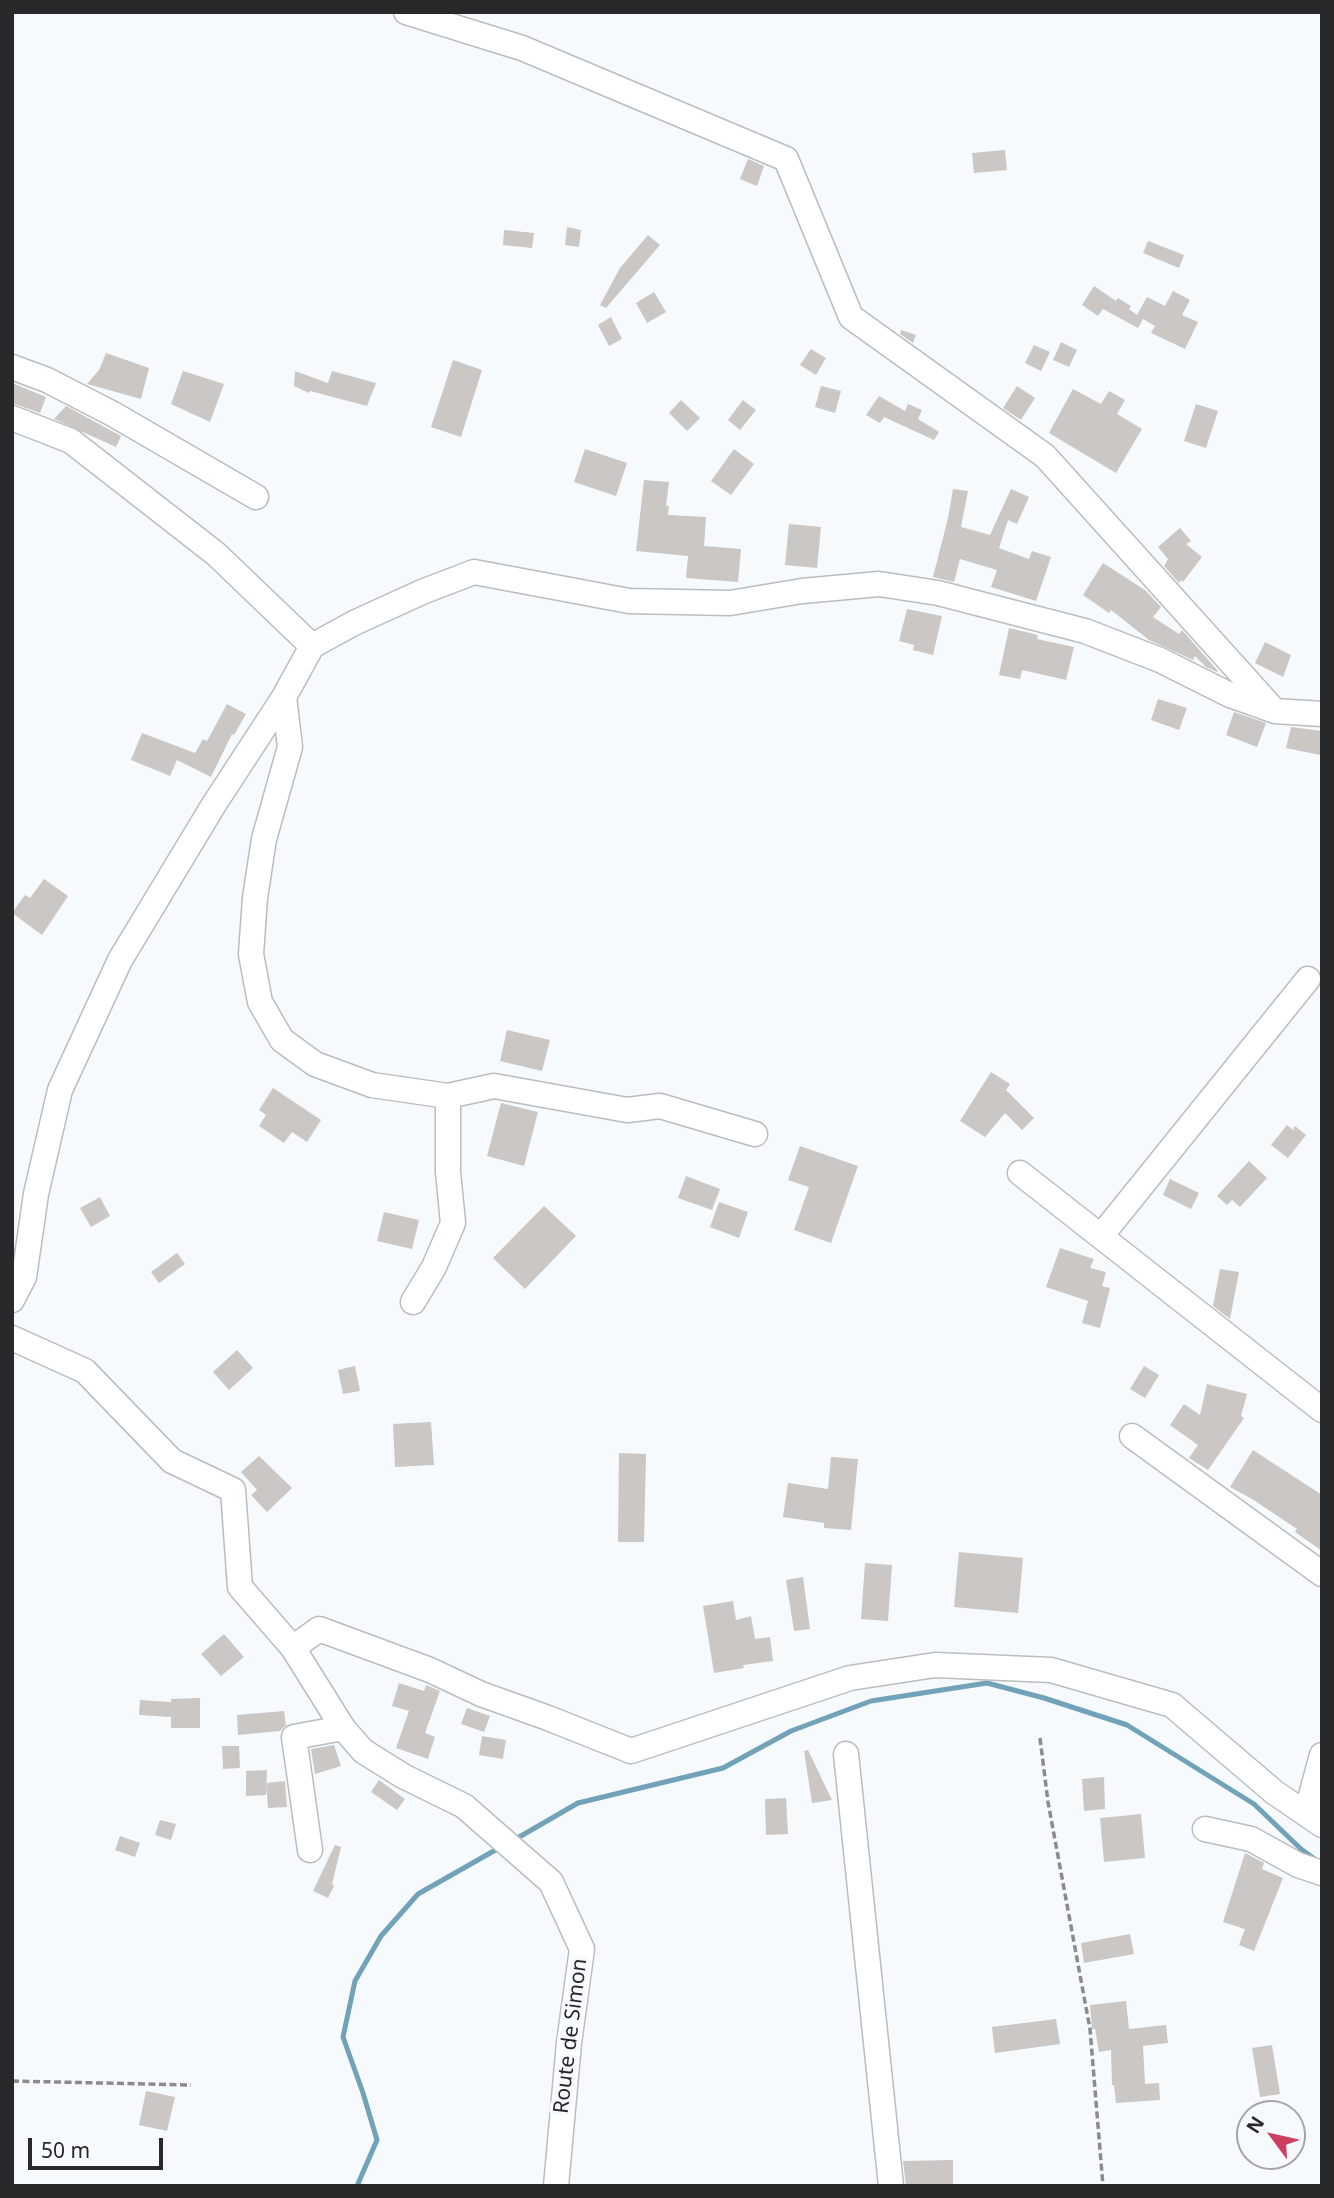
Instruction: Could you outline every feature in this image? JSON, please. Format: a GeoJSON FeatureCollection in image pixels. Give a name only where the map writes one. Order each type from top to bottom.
{"type":"FeatureCollection","features":[{"type":"Feature","properties":{"kind":"street"},"geometry":{"type":"LineString","coordinates":[[406,12],[522,48],[786,159],[851,317],[1045,456],[1275,711]]}},
{"type":"Feature","properties":{"kind":"street"},"geometry":{"type":"LineString","coordinates":[[12,367],[47,380],[113,414],[256,496]]}},
{"type":"Feature","properties":{"kind":"street"},"geometry":{"type":"LineString","coordinates":[[12,418],[71,441],[216,554],[312,646]]}},
{"type":"Feature","properties":{"kind":"street"},"geometry":{"type":"LineString","coordinates":[[12,1300],[24,1277],[36,1194],[60,1090],[120,960],[213,806],[284,697],[312,646],[388,607],[474,572],[629,601],[730,603],[802,590],[879,584],[938,593],[1086,631],[1160,660],[1230,695],[1275,711],[1322,714]]}},
{"type":"Feature","properties":{"kind":"street"},"geometry":{"type":"LineString","coordinates":[[284,697],[290,747],[264,839],[255,898],[251,954],[260,1002],[282,1040],[315,1063],[372,1085],[448,1096],[494,1086],[627,1110],[660,1106],[755,1134]]}},
{"type":"Feature","properties":{"kind":"street"},"geometry":{"type":"LineString","coordinates":[[1101,1236],[1308,979]]}},
{"type":"Feature","properties":{"kind":"street"},"geometry":{"type":"LineString","coordinates":[[413,1302],[434,1267],[453,1223],[448,1172],[448,1096]]}},
{"type":"Feature","properties":{"kind":"street"},"geometry":{"type":"LineString","coordinates":[[1020,1173],[1322,1410]]}},
{"type":"Feature","properties":{"kind":"street","name":"Route de Simon"},"geometry":{"type":"LineString","coordinates":[[12,1338],[85,1371],[172,1461],[233,1490],[240,1587],[293,1648],[343,1728],[363,1751],[403,1776],[464,1806],[551,1882],[582,1949],[569,2043],[556,2186]]}},
{"type":"Feature","properties":{"kind":"street"},"geometry":{"type":"LineString","coordinates":[[1132,1436],[1322,1574]]}},
{"type":"Feature","properties":{"kind":"street"},"geometry":{"type":"LineString","coordinates":[[293,1648],[319,1629],[430,1670],[481,1695],[631,1751],[850,1678],[935,1665],[1051,1670],[1172,1705],[1274,1792],[1314,1819],[1322,1755]]}},
{"type":"Feature","properties":{"kind":"street"},"geometry":{"type":"LineString","coordinates":[[310,1850],[294,1737],[343,1728]]}},
{"type":"Feature","properties":{"kind":"street"},"geometry":{"type":"LineString","coordinates":[[846,1754],[891,2186]]}},
{"type":"Feature","properties":{"kind":"street"},"geometry":{"type":"LineString","coordinates":[[1205,1829],[1251,1839],[1298,1865],[1322,1873]]}},
{"type":"Feature","properties":{"kind":"path"},"geometry":{"type":"LineString","coordinates":[[1040,1738],[1048,1802],[1090,2029],[1103,2186]]}},
{"type":"Feature","properties":{"kind":"path"},"geometry":{"type":"LineString","coordinates":[[12,2081],[191,2085]]}},
{"type":"Feature","properties":{"kind":"building"},"geometry":{"type":"Polygon","coordinates":[[[1005,150],[1007,170],[974,173],[972,153],[1005,150]]]}},
{"type":"Feature","properties":{"kind":"building"},"geometry":{"type":"Polygon","coordinates":[[[748,159],[764,166],[757,186],[740,179],[748,159]]]}},
{"type":"Feature","properties":{"kind":"building"},"geometry":{"type":"Polygon","coordinates":[[[567,227],[581,230],[579,247],[565,245],[567,227]]]}},
{"type":"Feature","properties":{"kind":"building"},"geometry":{"type":"Polygon","coordinates":[[[504,230],[534,233],[532,248],[503,245],[504,230]]]}},
{"type":"Feature","properties":{"kind":"building"},"geometry":{"type":"Polygon","coordinates":[[[648,235],[660,245],[606,308],[600,305],[620,268],[648,235]]]}},
{"type":"Feature","properties":{"kind":"building"},"geometry":{"type":"Polygon","coordinates":[[[1148,241],[1184,255],[1179,268],[1143,253],[1148,241]]]}},
{"type":"Feature","properties":{"kind":"building"},"geometry":{"type":"Polygon","coordinates":[[[1094,286],[1116,301],[1118,298],[1131,306],[1129,309],[1137,315],[1147,297],[1165,306],[1173,291],[1190,300],[1182,315],[1198,322],[1185,349],[1151,333],[1155,326],[1143,319],[1138,328],[1103,309],[1098,316],[1082,305],[1094,286]]]}},
{"type":"Feature","properties":{"kind":"building"},"geometry":{"type":"Polygon","coordinates":[[[654,292],[666,312],[647,323],[636,303],[654,292]]]}},
{"type":"Feature","properties":{"kind":"building"},"geometry":{"type":"Polygon","coordinates":[[[611,317],[622,339],[609,346],[598,325],[611,317]]]}},
{"type":"Feature","properties":{"kind":"building"},"geometry":{"type":"Polygon","coordinates":[[[901,330],[916,335],[913,343],[900,334],[901,330]]]}},
{"type":"Feature","properties":{"kind":"building"},"geometry":{"type":"Polygon","coordinates":[[[1061,342],[1077,350],[1069,367],[1053,360],[1061,342]]]}},
{"type":"Feature","properties":{"kind":"building"},"geometry":{"type":"Polygon","coordinates":[[[1034,345],[1050,352],[1041,371],[1025,363],[1034,345]]]}},
{"type":"Feature","properties":{"kind":"building"},"geometry":{"type":"Polygon","coordinates":[[[811,349],[826,358],[816,375],[800,365],[811,349]]]}},
{"type":"Feature","properties":{"kind":"building"},"geometry":{"type":"Polygon","coordinates":[[[106,353],[149,368],[141,399],[87,384],[99,370],[106,353]]]}},
{"type":"Feature","properties":{"kind":"building"},"geometry":{"type":"Polygon","coordinates":[[[453,360],[482,370],[461,437],[431,427],[453,360]]]}},
{"type":"Feature","properties":{"kind":"building"},"geometry":{"type":"Polygon","coordinates":[[[183,371],[224,384],[210,422],[171,404],[183,371]]]}},
{"type":"Feature","properties":{"kind":"building"},"geometry":{"type":"Polygon","coordinates":[[[295,371],[328,383],[332,371],[376,383],[367,406],[310,391],[309,393],[294,386],[295,371]]]}},
{"type":"Feature","properties":{"kind":"building"},"geometry":{"type":"Polygon","coordinates":[[[12,383],[46,397],[40,413],[12,403],[12,383]]]}},
{"type":"Feature","properties":{"kind":"building"},"geometry":{"type":"Polygon","coordinates":[[[821,386],[841,391],[835,413],[815,407],[821,386]]]}},
{"type":"Feature","properties":{"kind":"building"},"geometry":{"type":"Polygon","coordinates":[[[1017,386],[1035,398],[1021,420],[1003,408],[1017,386]]]}},
{"type":"Feature","properties":{"kind":"building"},"geometry":{"type":"Polygon","coordinates":[[[1073,389],[1101,404],[1109,391],[1125,400],[1117,414],[1142,429],[1116,473],[1049,433],[1073,389]]]}},
{"type":"Feature","properties":{"kind":"building"},"geometry":{"type":"Polygon","coordinates":[[[879,396],[905,411],[908,404],[922,410],[918,419],[939,432],[934,440],[884,417],[880,423],[866,415],[879,396]]]}},
{"type":"Feature","properties":{"kind":"building"},"geometry":{"type":"Polygon","coordinates":[[[681,400],[700,418],[687,431],[669,413],[681,400]]]}},
{"type":"Feature","properties":{"kind":"building"},"geometry":{"type":"Polygon","coordinates":[[[743,400],[756,410],[740,430],[728,420],[743,400]]]}},
{"type":"Feature","properties":{"kind":"building"},"geometry":{"type":"Polygon","coordinates":[[[1196,404],[1218,411],[1206,448],[1184,441],[1196,404]]]}},
{"type":"Feature","properties":{"kind":"building"},"geometry":{"type":"Polygon","coordinates":[[[66,406],[121,436],[116,447],[54,419],[66,406]]]}},
{"type":"Feature","properties":{"kind":"building"},"geometry":{"type":"Polygon","coordinates":[[[585,449],[627,463],[616,496],[574,482],[585,449]]]}},
{"type":"Feature","properties":{"kind":"building"},"geometry":{"type":"Polygon","coordinates":[[[734,449],[754,464],[731,495],[711,481],[734,449]]]}},
{"type":"Feature","properties":{"kind":"building"},"geometry":{"type":"Polygon","coordinates":[[[644,480],[669,482],[666,506],[669,506],[668,515],[706,517],[704,546],[741,549],[738,582],[686,578],[688,556],[636,551],[644,480]]]}},
{"type":"Feature","properties":{"kind":"building"},"geometry":{"type":"Polygon","coordinates":[[[953,489],[968,491],[961,527],[990,535],[1011,489],[1029,497],[1017,524],[1008,520],[999,548],[1029,559],[1032,551],[1051,557],[1036,601],[991,587],[997,570],[960,559],[954,582],[933,577],[953,489]]]}},
{"type":"Feature","properties":{"kind":"building"},"geometry":{"type":"Polygon","coordinates":[[[789,524],[821,527],[817,568],[785,565],[789,524]]]}},
{"type":"Feature","properties":{"kind":"building"},"geometry":{"type":"Polygon","coordinates":[[[1180,528],[1191,541],[1186,544],[1202,557],[1183,582],[1181,580],[1179,583],[1164,566],[1168,559],[1158,547],[1180,528]]]}},
{"type":"Feature","properties":{"kind":"building"},"geometry":{"type":"Polygon","coordinates":[[[1103,563],[1145,590],[1161,607],[1153,617],[1179,634],[1182,630],[1218,671],[1206,667],[1195,656],[1193,660],[1149,640],[1111,610],[1109,613],[1083,595],[1103,563]]]}},
{"type":"Feature","properties":{"kind":"building"},"geometry":{"type":"Polygon","coordinates":[[[907,609],[942,616],[933,655],[913,650],[914,645],[899,641],[907,609]]]}},
{"type":"Feature","properties":{"kind":"building"},"geometry":{"type":"Polygon","coordinates":[[[1009,628],[1038,635],[1037,639],[1074,647],[1066,680],[1022,670],[1020,679],[999,675],[1009,628]]]}},
{"type":"Feature","properties":{"kind":"building"},"geometry":{"type":"Polygon","coordinates":[[[1265,642],[1291,655],[1283,677],[1255,663],[1265,642]]]}},
{"type":"Feature","properties":{"kind":"building"},"geometry":{"type":"Polygon","coordinates":[[[1158,699],[1187,708],[1179,730],[1151,720],[1158,699]]]}},
{"type":"Feature","properties":{"kind":"building"},"geometry":{"type":"Polygon","coordinates":[[[227,704],[246,714],[234,735],[232,734],[211,777],[177,760],[170,776],[131,760],[142,733],[195,753],[203,739],[207,741],[227,704]]]}},
{"type":"Feature","properties":{"kind":"building"},"geometry":{"type":"Polygon","coordinates":[[[1234,712],[1266,723],[1257,747],[1226,735],[1234,712]]]}},
{"type":"Feature","properties":{"kind":"building"},"geometry":{"type":"Polygon","coordinates":[[[1291,727],[1322,731],[1320,755],[1286,748],[1291,727]]]}},
{"type":"Feature","properties":{"kind":"building"},"geometry":{"type":"Polygon","coordinates":[[[44,879],[68,896],[42,935],[12,913],[25,895],[30,898],[44,879]]]}},
{"type":"Feature","properties":{"kind":"building"},"geometry":{"type":"Polygon","coordinates":[[[507,1030],[550,1040],[542,1071],[500,1061],[507,1030]]]}},
{"type":"Feature","properties":{"kind":"building"},"geometry":{"type":"Polygon","coordinates":[[[991,1072],[1010,1084],[1006,1090],[1034,1118],[1022,1130],[1005,1113],[985,1137],[960,1121],[991,1072]]]}},
{"type":"Feature","properties":{"kind":"building"},"geometry":{"type":"Polygon","coordinates":[[[273,1088],[321,1120],[307,1142],[292,1132],[284,1143],[259,1126],[266,1115],[259,1110],[273,1088]]]}},
{"type":"Feature","properties":{"kind":"building"},"geometry":{"type":"Polygon","coordinates":[[[501,1103],[538,1112],[524,1166],[487,1156],[501,1103]]]}},
{"type":"Feature","properties":{"kind":"building"},"geometry":{"type":"Polygon","coordinates":[[[1287,1125],[1293,1130],[1295,1126],[1306,1135],[1288,1158],[1271,1145],[1287,1125]]]}},
{"type":"Feature","properties":{"kind":"building"},"geometry":{"type":"Polygon","coordinates":[[[800,1146],[858,1166],[831,1243],[794,1230],[809,1187],[788,1180],[800,1146]]]}},
{"type":"Feature","properties":{"kind":"building"},"geometry":{"type":"Polygon","coordinates":[[[1249,1161],[1267,1178],[1240,1207],[1232,1200],[1227,1205],[1217,1196],[1249,1161]]]}},
{"type":"Feature","properties":{"kind":"building"},"geometry":{"type":"Polygon","coordinates":[[[686,1176],[720,1189],[712,1210],[678,1198],[686,1176]]]}},
{"type":"Feature","properties":{"kind":"building"},"geometry":{"type":"Polygon","coordinates":[[[1170,1179],[1199,1193],[1191,1209],[1163,1195],[1170,1179]]]}},
{"type":"Feature","properties":{"kind":"building"},"geometry":{"type":"Polygon","coordinates":[[[100,1197],[110,1216],[91,1227],[80,1208],[100,1197]]]}},
{"type":"Feature","properties":{"kind":"building"},"geometry":{"type":"Polygon","coordinates":[[[719,1202],[748,1212],[739,1238],[710,1227],[719,1202]]]}},
{"type":"Feature","properties":{"kind":"building"},"geometry":{"type":"Polygon","coordinates":[[[544,1206],[576,1236],[525,1289],[493,1258],[544,1206]]]}},
{"type":"Feature","properties":{"kind":"building"},"geometry":{"type":"Polygon","coordinates":[[[384,1212],[419,1220],[412,1249],[377,1241],[384,1212]]]}},
{"type":"Feature","properties":{"kind":"building"},"geometry":{"type":"Polygon","coordinates":[[[1060,1248],[1094,1259],[1090,1268],[1106,1272],[1102,1286],[1110,1288],[1100,1328],[1082,1323],[1088,1301],[1046,1287],[1060,1248]]]}},
{"type":"Feature","properties":{"kind":"building"},"geometry":{"type":"Polygon","coordinates":[[[177,1253],[185,1264],[159,1283],[151,1272],[177,1253]]]}},
{"type":"Feature","properties":{"kind":"building"},"geometry":{"type":"Polygon","coordinates":[[[1220,1269],[1239,1272],[1230,1319],[1213,1306],[1220,1269]]]}},
{"type":"Feature","properties":{"kind":"building"},"geometry":{"type":"Polygon","coordinates":[[[237,1350],[253,1368],[229,1390],[213,1372],[237,1350]]]}},
{"type":"Feature","properties":{"kind":"building"},"geometry":{"type":"Polygon","coordinates":[[[355,1366],[360,1391],[343,1394],[338,1370],[355,1366]]]}},
{"type":"Feature","properties":{"kind":"building"},"geometry":{"type":"Polygon","coordinates":[[[1144,1366],[1159,1375],[1145,1398],[1130,1389],[1144,1366]]]}},
{"type":"Feature","properties":{"kind":"building"},"geometry":{"type":"Polygon","coordinates":[[[1207,1384],[1247,1394],[1241,1416],[1244,1418],[1208,1470],[1189,1458],[1198,1445],[1170,1425],[1184,1404],[1200,1415],[1207,1384]]]}},
{"type":"Feature","properties":{"kind":"building"},"geometry":{"type":"Polygon","coordinates":[[[431,1422],[434,1465],[395,1467],[393,1424],[431,1422]]]}},
{"type":"Feature","properties":{"kind":"building"},"geometry":{"type":"Polygon","coordinates":[[[1253,1450],[1322,1495],[1322,1551],[1295,1532],[1297,1529],[1230,1487],[1253,1450]]]}},
{"type":"Feature","properties":{"kind":"building"},"geometry":{"type":"Polygon","coordinates":[[[619,1453],[646,1454],[644,1542],[618,1542],[619,1453]]]}},
{"type":"Feature","properties":{"kind":"building"},"geometry":{"type":"Polygon","coordinates":[[[259,1456],[292,1488],[267,1512],[251,1495],[257,1490],[241,1472],[259,1456]]]}},
{"type":"Feature","properties":{"kind":"building"},"geometry":{"type":"Polygon","coordinates":[[[831,1457],[858,1459],[851,1530],[824,1528],[824,1523],[783,1517],[788,1483],[828,1489],[831,1457]]]}},
{"type":"Feature","properties":{"kind":"building"},"geometry":{"type":"Polygon","coordinates":[[[959,1552],[1023,1558],[1018,1613],[954,1607],[959,1552]]]}},
{"type":"Feature","properties":{"kind":"building"},"geometry":{"type":"Polygon","coordinates":[[[865,1563],[892,1565],[888,1621],[861,1619],[865,1563]]]}},
{"type":"Feature","properties":{"kind":"building"},"geometry":{"type":"Polygon","coordinates":[[[803,1577],[810,1629],[794,1631],[786,1580],[803,1577]]]}},
{"type":"Feature","properties":{"kind":"building"},"geometry":{"type":"Polygon","coordinates":[[[733,1601],[736,1620],[751,1616],[755,1639],[770,1637],[773,1661],[714,1673],[703,1606],[733,1601]]]}},
{"type":"Feature","properties":{"kind":"building"},"geometry":{"type":"Polygon","coordinates":[[[224,1634],[244,1657],[221,1676],[201,1654],[224,1634]]]}},
{"type":"Feature","properties":{"kind":"building"},"geometry":{"type":"Polygon","coordinates":[[[399,1683],[424,1691],[426,1685],[440,1691],[425,1733],[435,1737],[428,1759],[396,1748],[409,1711],[392,1706],[399,1683]]]}},
{"type":"Feature","properties":{"kind":"building"},"geometry":{"type":"Polygon","coordinates":[[[200,1698],[200,1728],[171,1728],[171,1717],[139,1715],[140,1700],[171,1702],[171,1699],[200,1698]]]}},
{"type":"Feature","properties":{"kind":"building"},"geometry":{"type":"Polygon","coordinates":[[[467,1708],[490,1716],[484,1732],[461,1724],[467,1708]]]}},
{"type":"Feature","properties":{"kind":"building"},"geometry":{"type":"Polygon","coordinates":[[[284,1711],[286,1725],[280,1731],[238,1735],[237,1715],[284,1711]]]}},
{"type":"Feature","properties":{"kind":"building"},"geometry":{"type":"Polygon","coordinates":[[[482,1736],[506,1740],[503,1759],[479,1755],[482,1736]]]}},
{"type":"Feature","properties":{"kind":"building"},"geometry":{"type":"Polygon","coordinates":[[[334,1745],[341,1766],[315,1774],[311,1749],[334,1745]]]}},
{"type":"Feature","properties":{"kind":"building"},"geometry":{"type":"Polygon","coordinates":[[[222,1746],[239,1746],[240,1768],[223,1769],[222,1746]]]}},
{"type":"Feature","properties":{"kind":"building"},"geometry":{"type":"Polygon","coordinates":[[[808,1750],[832,1800],[812,1803],[804,1751],[808,1750]]]}},
{"type":"Feature","properties":{"kind":"building"},"geometry":{"type":"Polygon","coordinates":[[[267,1770],[266,1795],[246,1796],[246,1771],[267,1770]]]}},
{"type":"Feature","properties":{"kind":"building"},"geometry":{"type":"Polygon","coordinates":[[[1104,1777],[1105,1809],[1084,1811],[1082,1779],[1104,1777]]]}},
{"type":"Feature","properties":{"kind":"building"},"geometry":{"type":"Polygon","coordinates":[[[379,1780],[405,1799],[397,1810],[371,1792],[379,1780]]]}},
{"type":"Feature","properties":{"kind":"building"},"geometry":{"type":"Polygon","coordinates":[[[285,1781],[287,1807],[268,1808],[266,1783],[285,1781]]]}},
{"type":"Feature","properties":{"kind":"building"},"geometry":{"type":"Polygon","coordinates":[[[786,1798],[788,1834],[766,1835],[765,1799],[786,1798]]]}},
{"type":"Feature","properties":{"kind":"building"},"geometry":{"type":"Polygon","coordinates":[[[1141,1814],[1145,1858],[1104,1862],[1100,1818],[1141,1814]]]}},
{"type":"Feature","properties":{"kind":"building"},"geometry":{"type":"Polygon","coordinates":[[[160,1820],[176,1824],[171,1840],[155,1835],[160,1820]]]}},
{"type":"Feature","properties":{"kind":"building"},"geometry":{"type":"Polygon","coordinates":[[[120,1836],[140,1843],[135,1857],[115,1850],[120,1836]]]}},
{"type":"Feature","properties":{"kind":"building"},"geometry":{"type":"Polygon","coordinates":[[[335,1845],[341,1847],[332,1884],[334,1886],[328,1898],[313,1891],[335,1845]]]}},
{"type":"Feature","properties":{"kind":"building"},"geometry":{"type":"Polygon","coordinates":[[[1245,1853],[1264,1863],[1262,1869],[1283,1878],[1254,1951],[1239,1945],[1245,1929],[1223,1922],[1245,1853]]]}},
{"type":"Feature","properties":{"kind":"building"},"geometry":{"type":"Polygon","coordinates":[[[1130,1934],[1134,1954],[1084,1963],[1081,1943],[1130,1934]]]}},
{"type":"Feature","properties":{"kind":"building"},"geometry":{"type":"Polygon","coordinates":[[[1126,2001],[1129,2029],[1166,2025],[1168,2043],[1143,2046],[1145,2084],[1159,2083],[1160,2100],[1116,2103],[1112,2085],[1111,2050],[1099,2052],[1095,2029],[1092,2029],[1090,2005],[1126,2001]]]}},
{"type":"Feature","properties":{"kind":"building"},"geometry":{"type":"Polygon","coordinates":[[[1056,2019],[1060,2044],[995,2053],[992,2027],[1056,2019]]]}},
{"type":"Feature","properties":{"kind":"building"},"geometry":{"type":"Polygon","coordinates":[[[1272,2045],[1280,2094],[1260,2097],[1252,2048],[1272,2045]]]}},
{"type":"Feature","properties":{"kind":"building"},"geometry":{"type":"Polygon","coordinates":[[[146,2091],[175,2097],[167,2131],[139,2125],[146,2091]]]}},
{"type":"Feature","properties":{"kind":"building"},"geometry":{"type":"Polygon","coordinates":[[[953,2160],[953,2186],[906,2186],[903,2161],[953,2160]]]}},
{"type":"Feature","properties":{"kind":"waterway"},"geometry":{"type":"LineString","coordinates":[[514,1840],[578,1803],[723,1768],[791,1731],[871,1701],[987,1683],[1127,1725],[1254,1804],[1316,1860]]}},
{"type":"Feature","properties":{"kind":"waterway"},"geometry":{"type":"LineString","coordinates":[[357,2186],[377,2140],[343,2037],[355,1981],[381,1936],[418,1894],[499,1848]]}}]}
